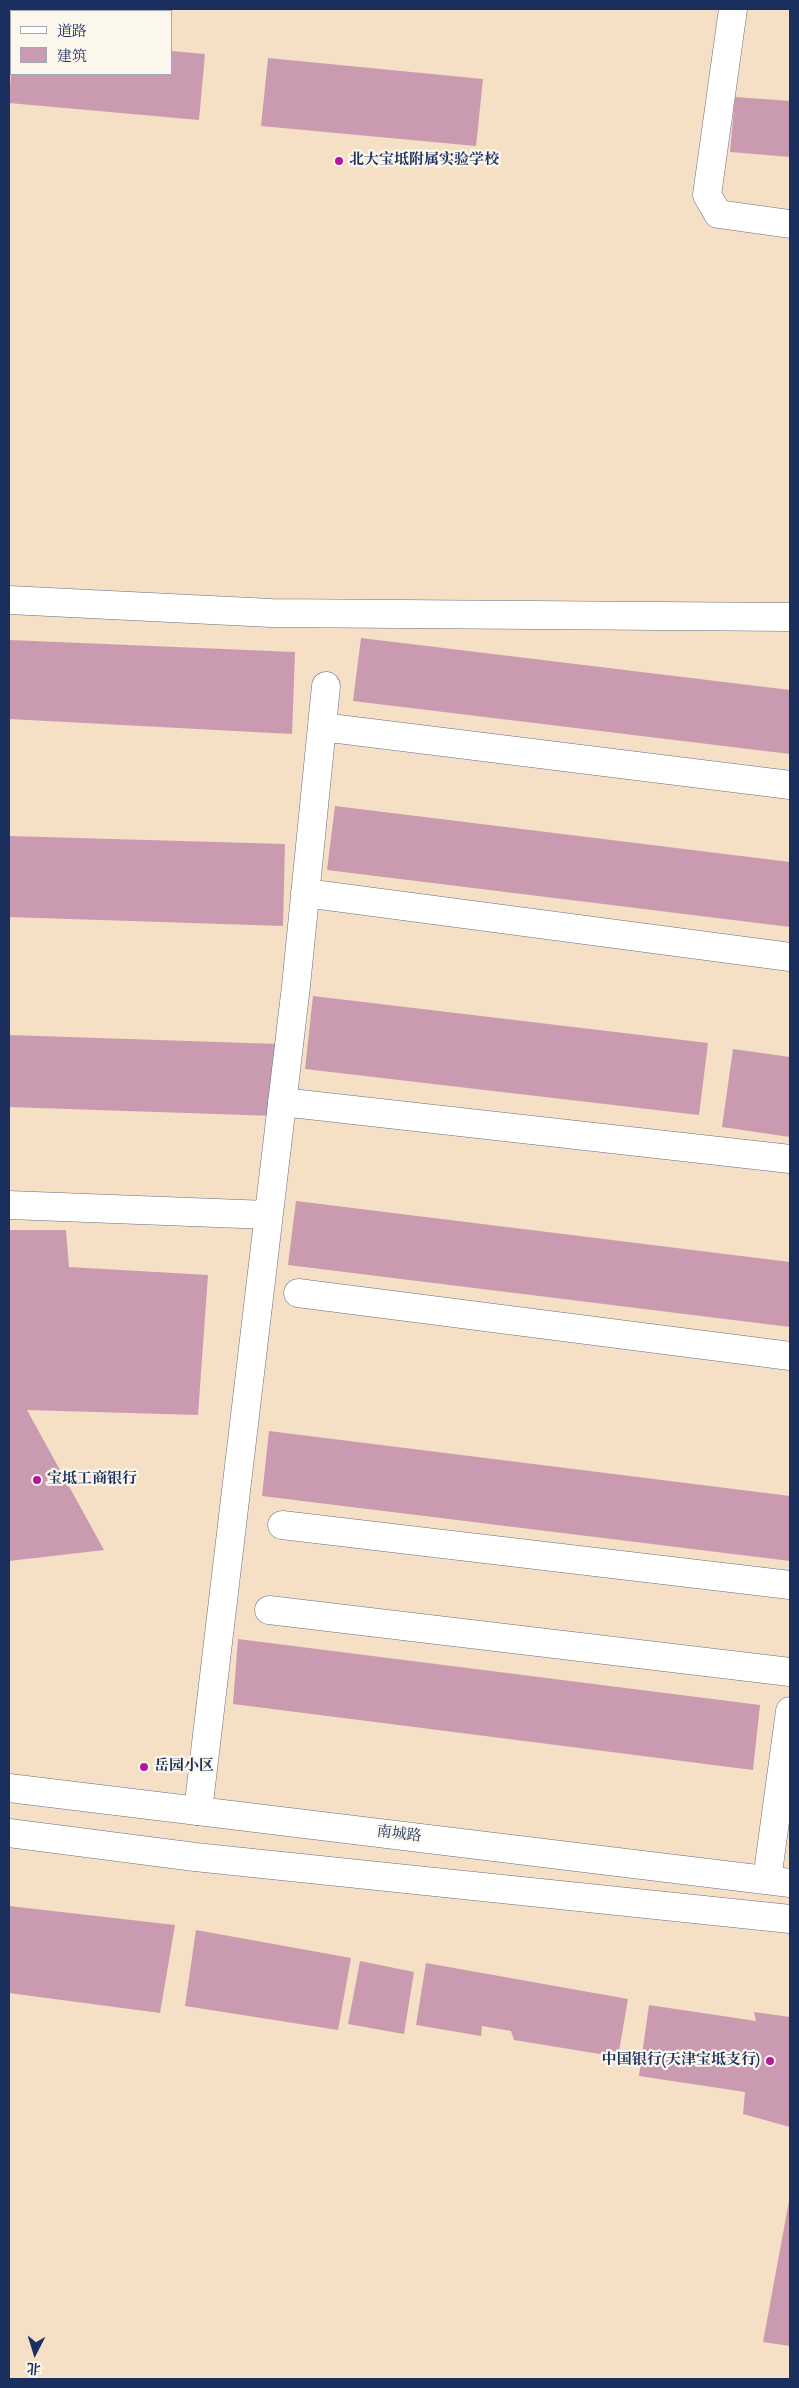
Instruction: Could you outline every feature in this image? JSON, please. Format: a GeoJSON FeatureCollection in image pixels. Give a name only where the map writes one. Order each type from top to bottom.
{"type":"FeatureCollection","features":[{"type":"Feature","properties":{"kind":"street"},"geometry":{"type":"LineString","coordinates":[[733,9],[708,195],[718,214],[790,224]]}},
{"type":"Feature","properties":{"kind":"street"},"geometry":{"type":"LineString","coordinates":[[9,600],[271,613],[790,617]]}},
{"type":"Feature","properties":{"kind":"street"},"geometry":{"type":"LineString","coordinates":[[198,1811],[282,1102],[326,686]]}},
{"type":"Feature","properties":{"kind":"street"},"geometry":{"type":"LineString","coordinates":[[322,727],[790,785]]}},
{"type":"Feature","properties":{"kind":"street"},"geometry":{"type":"LineString","coordinates":[[305,893],[790,957]]}},
{"type":"Feature","properties":{"kind":"street"},"geometry":{"type":"LineString","coordinates":[[282,1102],[790,1159]]}},
{"type":"Feature","properties":{"kind":"street"},"geometry":{"type":"LineString","coordinates":[[9,1205],[268,1215]]}},
{"type":"Feature","properties":{"kind":"street"},"geometry":{"type":"LineString","coordinates":[[298,1293],[790,1356]]}},
{"type":"Feature","properties":{"kind":"street"},"geometry":{"type":"LineString","coordinates":[[282,1525],[790,1585]]}},
{"type":"Feature","properties":{"kind":"street"},"geometry":{"type":"LineString","coordinates":[[270,1610],[790,1672]]}},
{"type":"Feature","properties":{"kind":"street"},"geometry":{"type":"LineString","coordinates":[[779,1882],[790,1711]]}},
{"type":"Feature","properties":{"kind":"street","name":"南城路"},"geometry":{"type":"LineString","coordinates":[[9,1788],[779,1882]]}},
{"type":"Feature","properties":{"kind":"street"},"geometry":{"type":"LineString","coordinates":[[9,1833],[195,1857],[790,1919]]}},
{"type":"Feature","properties":{"kind":"building"},"geometry":{"type":"Polygon","coordinates":[[[172,51],[205,54],[199,120],[9,103],[11,75],[172,75],[172,51]]]}},
{"type":"Feature","properties":{"kind":"building"},"geometry":{"type":"Polygon","coordinates":[[[268,58],[483,79],[476,146],[261,126],[268,58]]]}},
{"type":"Feature","properties":{"kind":"building"},"geometry":{"type":"Polygon","coordinates":[[[735,97],[790,101],[790,157],[730,152],[735,97]]]}},
{"type":"Feature","properties":{"kind":"building"},"geometry":{"type":"Polygon","coordinates":[[[361,638],[790,690],[790,754],[353,701],[361,638]]]}},
{"type":"Feature","properties":{"kind":"building"},"geometry":{"type":"Polygon","coordinates":[[[9,640],[295,652],[292,734],[9,719],[9,640]]]}},
{"type":"Feature","properties":{"kind":"building"},"geometry":{"type":"Polygon","coordinates":[[[335,806],[790,862],[790,927],[327,870],[335,806]]]}},
{"type":"Feature","properties":{"kind":"building"},"geometry":{"type":"Polygon","coordinates":[[[9,836],[285,844],[283,926],[9,917],[9,836]]]}},
{"type":"Feature","properties":{"kind":"building"},"geometry":{"type":"Polygon","coordinates":[[[313,996],[708,1043],[699,1115],[305,1069],[313,996]]]}},
{"type":"Feature","properties":{"kind":"building"},"geometry":{"type":"Polygon","coordinates":[[[9,1035],[277,1044],[275,1116],[9,1107],[9,1035]]]}},
{"type":"Feature","properties":{"kind":"building"},"geometry":{"type":"Polygon","coordinates":[[[733,1049],[790,1057],[790,1137],[722,1127],[733,1049]]]}},
{"type":"Feature","properties":{"kind":"building"},"geometry":{"type":"Polygon","coordinates":[[[296,1201],[790,1262],[790,1327],[288,1265],[296,1201]]]}},
{"type":"Feature","properties":{"kind":"building"},"geometry":{"type":"Polygon","coordinates":[[[9,1230],[66,1230],[69,1267],[208,1275],[198,1415],[27,1410],[104,1550],[9,1561],[9,1230]]]}},
{"type":"Feature","properties":{"kind":"building"},"geometry":{"type":"Polygon","coordinates":[[[269,1431],[790,1496],[790,1561],[262,1496],[269,1431]]]}},
{"type":"Feature","properties":{"kind":"building"},"geometry":{"type":"Polygon","coordinates":[[[238,1639],[760,1705],[753,1770],[233,1704],[238,1639]]]}},
{"type":"Feature","properties":{"kind":"building"},"geometry":{"type":"Polygon","coordinates":[[[9,1906],[175,1925],[160,2013],[9,1993],[9,1906]]]}},
{"type":"Feature","properties":{"kind":"building"},"geometry":{"type":"Polygon","coordinates":[[[196,1930],[351,1958],[338,2030],[185,2006],[196,1930]]]}},
{"type":"Feature","properties":{"kind":"building"},"geometry":{"type":"Polygon","coordinates":[[[360,1961],[414,1972],[404,2034],[348,2024],[360,1961]]]}},
{"type":"Feature","properties":{"kind":"building"},"geometry":{"type":"Polygon","coordinates":[[[426,1963],[628,1999],[618,2057],[514,2040],[511,2031],[482,2026],[481,2036],[416,2025],[426,1963]]]}},
{"type":"Feature","properties":{"kind":"building"},"geometry":{"type":"Polygon","coordinates":[[[649,2005],[756,2021],[754,2012],[790,2017],[790,2127],[743,2114],[745,2092],[639,2076],[649,2005]]]}},
{"type":"Feature","properties":{"kind":"building"},"geometry":{"type":"Polygon","coordinates":[[[790,2201],[790,2346],[763,2342],[790,2201]]]}},
{"type":"Feature","properties":{"kind":"place","name":"北大宝坻附属实验学校"},"geometry":{"type":"Point","coordinates":[339,161]}},
{"type":"Feature","properties":{"kind":"place","name":"宝坻工商银行"},"geometry":{"type":"Point","coordinates":[37,1480]}},
{"type":"Feature","properties":{"kind":"place","name":"岳园小区"},"geometry":{"type":"Point","coordinates":[144,1767]}},
{"type":"Feature","properties":{"kind":"place","name":"中国银行(天津宝坻支行)"},"geometry":{"type":"Point","coordinates":[770,2061]}}]}
